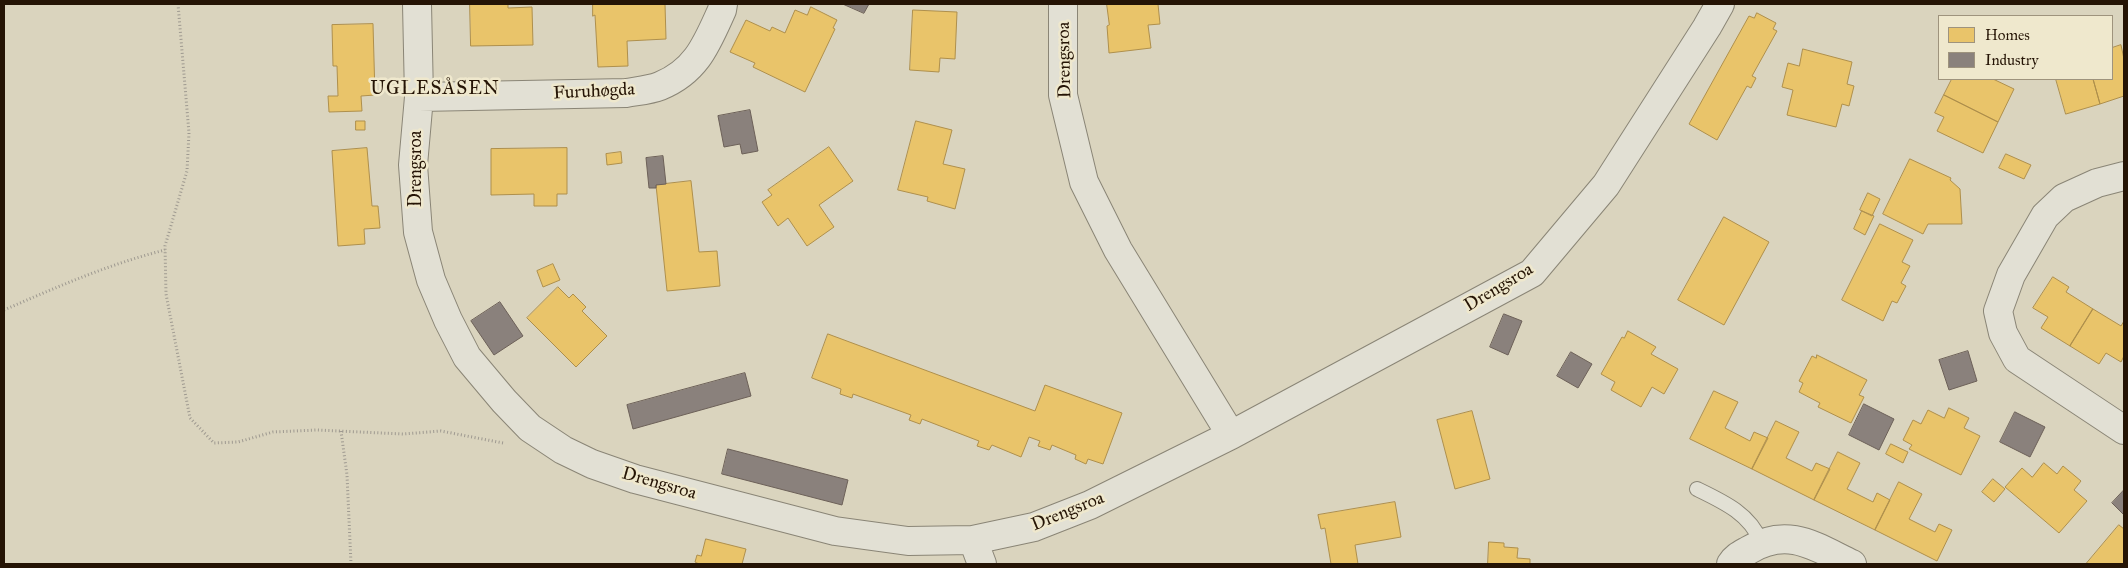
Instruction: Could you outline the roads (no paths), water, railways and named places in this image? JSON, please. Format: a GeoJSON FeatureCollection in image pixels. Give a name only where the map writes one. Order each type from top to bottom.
{"type":"FeatureCollection","features":[{"type":"Feature","properties":{"kind":"street","name":"Drengsroa"},"geometry":{"type":"LineString","coordinates":[[417,4],[419,97],[413,166],[418,232],[431,280],[448,320],[467,357],[504,401],[530,428],[563,450],[592,464],[635,479],[835,531],[908,540],[978,552],[1090,505],[1231,435],[1532,273],[1606,185],[1720,4]]}},
{"type":"Feature","properties":{"kind":"street","name":"Furuhøgda"},"geometry":{"type":"LineString","coordinates":[[419,97],[626,93],[660,86],[684,73],[704,50],[722,10],[722,4]]}},
{"type":"Feature","properties":{"kind":"street","name":"Drengsroa"},"geometry":{"type":"LineString","coordinates":[[1063,4],[1063,95],[1084,182],[1118,250],[1231,435]]}},
{"type":"Feature","properties":{"kind":"street"},"geometry":{"type":"LineString","coordinates":[[2124,176],[2097,183],[2064,198],[2045,216],[2011,275],[1998,311],[2003,334],[2017,359],[2124,430]]}},
{"type":"Feature","properties":{"kind":"street"},"geometry":{"type":"LineString","coordinates":[[1731,564],[1734,559],[1762,542],[1785,538],[1811,544],[1852,564]]}},
{"type":"Feature","properties":{"kind":"lane"},"geometry":{"type":"LineString","coordinates":[[1697,489],[1721,500],[1740,513],[1756,530],[1762,542]]}},
{"type":"Feature","properties":{"kind":"district","name":"UGLESÅSEN"},"geometry":{"type":"Point","coordinates":[435,89]}}]}
